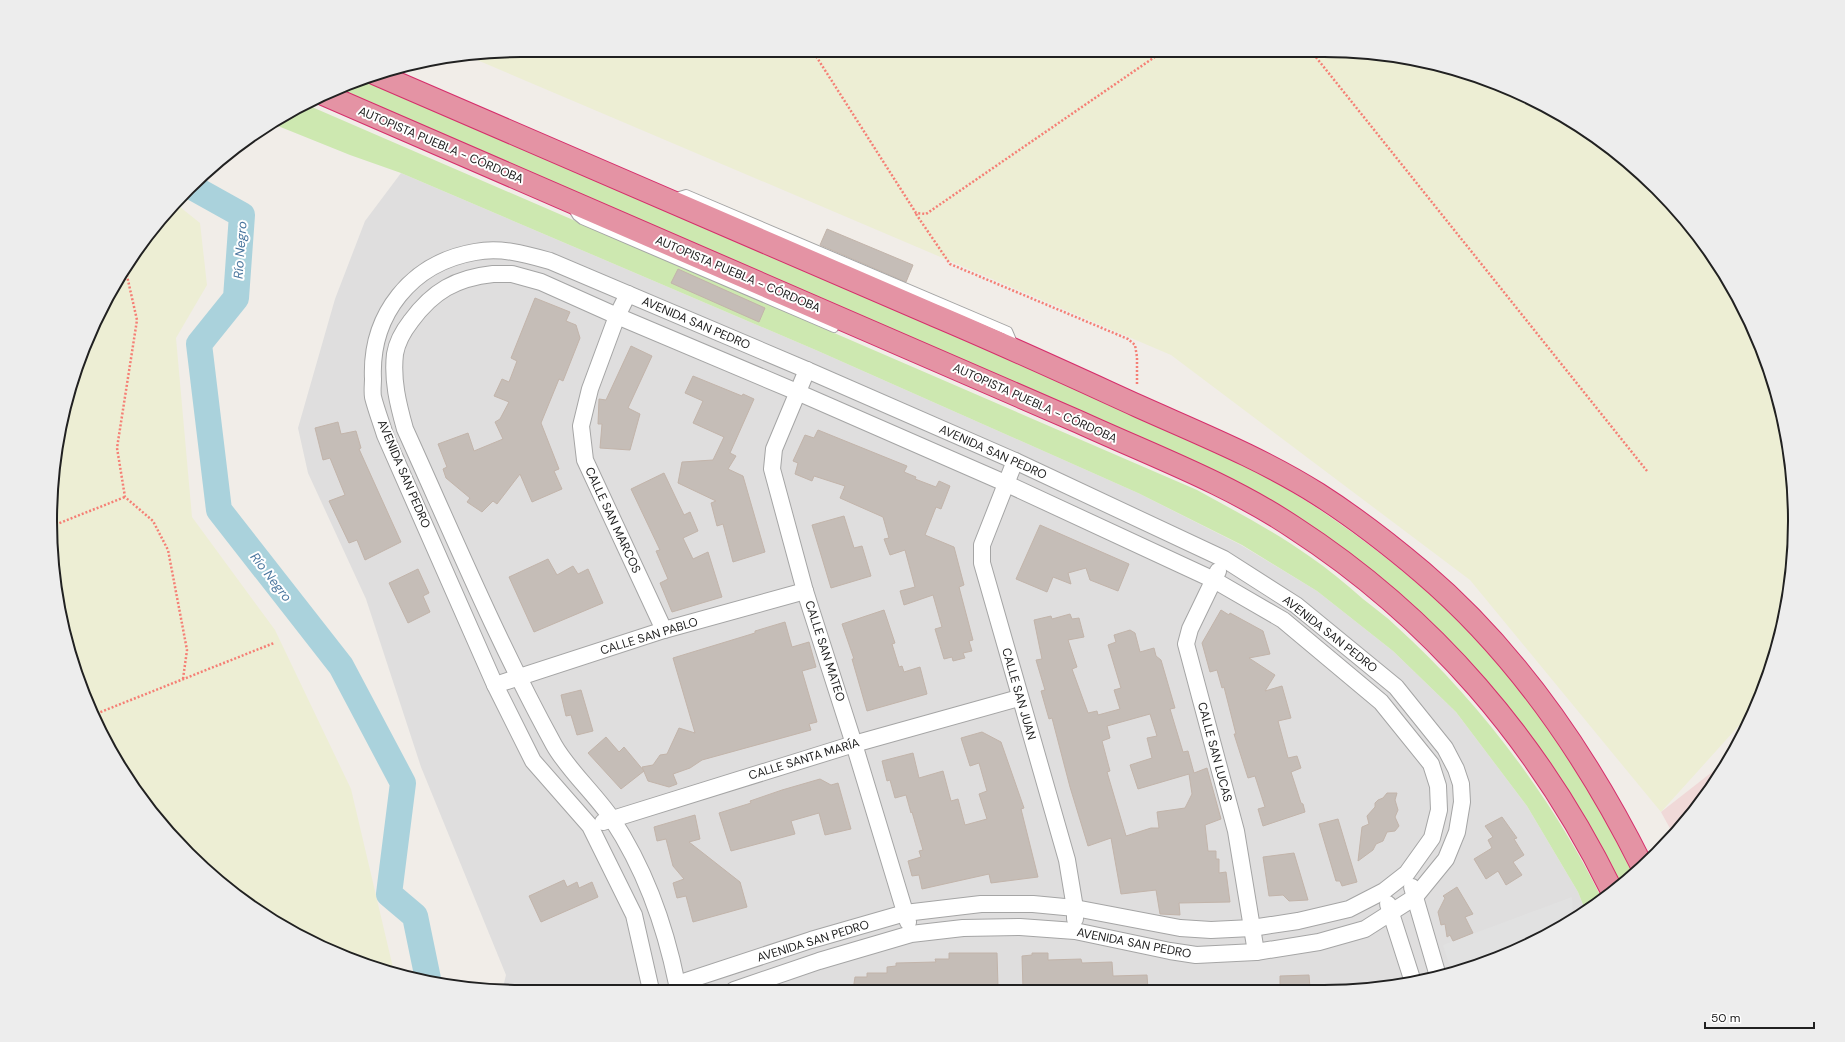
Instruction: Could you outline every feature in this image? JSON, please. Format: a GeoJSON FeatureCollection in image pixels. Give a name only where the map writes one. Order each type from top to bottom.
{"type":"FeatureCollection","features":[{"type":"Feature","properties":{"kind":"highway"},"geometry":{"type":"LineString","coordinates":[[385,78],[1016,350],[1222,443],[1316,493],[1387,544],[1444,592],[1516,669],[1566,736],[1626,833],[1640,861]]}},
{"type":"Feature","properties":{"kind":"highway","name":"AUTOPISTA PUEBLA - CÓRDOBA"},"geometry":{"type":"LineString","coordinates":[[331,98],[570,201],[929,362],[1204,478],[1249,501],[1292,526],[1342,561],[1400,608],[1434,639],[1489,700],[1536,762],[1564,804],[1595,857],[1610,886]]}},
{"type":"Feature","properties":{"kind":"street","name":"AVENIDA SAN PEDRO"},"geometry":{"type":"LineString","coordinates":[[650,985],[634,915],[590,826],[533,761],[495,686],[385,434],[373,396],[372,361],[375,341],[389,310],[402,291],[415,278],[433,266],[450,259],[475,252],[516,252],[550,261],[807,370],[1015,461],[1224,559],[1296,605],[1396,687],[1445,748],[1456,769],[1461,784],[1462,802],[1458,824],[1446,859],[1416,897],[1365,928],[1327,940],[1256,952],[1196,954],[1170,951],[1075,931],[1020,927],[963,928],[911,934],[820,961],[749,985]]}},
{"type":"Feature","properties":{"kind":"street","name":"AVENIDA SAN PEDRO"},"geometry":{"type":"LineString","coordinates":[[675,985],[656,904],[637,862],[612,819],[556,748],[518,678],[405,429],[396,396],[394,371],[395,352],[404,331],[420,308],[434,295],[474,276],[512,274],[541,282],[1005,483],[1214,580],[1282,620],[1381,702],[1431,764],[1438,786],[1439,810],[1432,838],[1407,873],[1384,891],[1349,909],[1298,921],[1252,928],[1211,930],[1180,928],[1075,908],[1033,904],[981,904],[905,913],[811,940],[681,985]]}},
{"type":"Feature","properties":{"kind":"street","name":"CALLE SAN MARCOS"},"geometry":{"type":"LineString","coordinates":[[628,294],[617,316],[590,389],[581,426],[585,460],[664,630]]}},
{"type":"Feature","properties":{"kind":"street","name":"CALLE SAN MATEO"},"geometry":{"type":"LineString","coordinates":[[807,370],[774,449],[772,469],[806,591],[911,934]]}},
{"type":"Feature","properties":{"kind":"street","name":"CALLE SAN JUAN"},"geometry":{"type":"LineString","coordinates":[[1015,461],[1005,483],[982,545],[982,563],[1019,698],[1067,860],[1075,908],[1075,931]]}},
{"type":"Feature","properties":{"kind":"street","name":"CALLE SAN LUCAS"},"geometry":{"type":"LineString","coordinates":[[1224,559],[1190,629],[1186,644],[1236,831],[1256,952]]}},
{"type":"Feature","properties":{"kind":"street","name":"CALLE SAN PABLO"},"geometry":{"type":"LineString","coordinates":[[495,686],[664,630],[806,591]]}},
{"type":"Feature","properties":{"kind":"street","name":"CALLE SANTA MARÍA"},"geometry":{"type":"LineString","coordinates":[[590,826],[854,744],[1019,698]]}},
{"type":"Feature","properties":{"kind":"street"},"geometry":{"type":"LineString","coordinates":[[1407,873],[1416,897],[1437,971]]}},
{"type":"Feature","properties":{"kind":"street"},"geometry":{"type":"LineString","coordinates":[[1384,891],[1411,977]]}},
{"type":"Feature","properties":{"kind":"lane"},"geometry":{"type":"LineString","coordinates":[[570,201],[573,210],[582,220],[844,332]]}},
{"type":"Feature","properties":{"kind":"path"},"geometry":{"type":"LineString","coordinates":[[817,57],[950,264],[1128,339],[1135,345],[1137,357],[1137,405]]}},
{"type":"Feature","properties":{"kind":"path"},"geometry":{"type":"LineString","coordinates":[[916,213],[926,214],[1155,57]]}},
{"type":"Feature","properties":{"kind":"path"},"geometry":{"type":"LineString","coordinates":[[1316,57],[1647,471]]}},
{"type":"Feature","properties":{"kind":"path"},"geometry":{"type":"LineString","coordinates":[[127,276],[137,320],[117,448],[125,497],[153,522],[168,550],[187,650],[183,679]]}},
{"type":"Feature","properties":{"kind":"path"},"geometry":{"type":"LineString","coordinates":[[57,524],[125,497]]}},
{"type":"Feature","properties":{"kind":"path"},"geometry":{"type":"LineString","coordinates":[[99,713],[274,643]]}},
{"type":"Feature","properties":{"kind":"shaded area"},"geometry":{"type":"Polygon","coordinates":[[[401,173],[818,351],[1138,493],[1241,545],[1317,591],[1393,651],[1456,712],[1527,806],[1578,892],[1584,906],[1556,923],[1529,937],[1502,950],[1473,960],[1415,976],[1354,984],[504,984],[506,975],[421,767],[366,599],[308,473],[298,428],[335,299],[365,221],[401,173]]]}},
{"type":"Feature","properties":{"kind":"shaded area"},"geometry":{"type":"Polygon","coordinates":[[[1716,769],[1671,830],[1661,812],[1716,769]]]}},
{"type":"Feature","properties":{"kind":"shaded area"},"geometry":{"type":"Polygon","coordinates":[[[1572,897],[1573,913],[1556,923],[1502,950],[1450,967],[1443,945],[1572,897]]]}},
{"type":"Feature","properties":{"kind":"green space"},"geometry":{"type":"Polygon","coordinates":[[[521,57],[1354,58],[1415,66],[1444,73],[1502,92],[1556,119],[1582,135],[1630,172],[1673,215],[1692,239],[1710,263],[1740,316],[1753,343],[1772,401],[1784,460],[1788,521],[1787,551],[1779,612],[1772,641],[1753,699],[1742,723],[1661,812],[1470,580],[1171,355],[476,59],[521,57]]]}},
{"type":"Feature","properties":{"kind":"green space"},"geometry":{"type":"Polygon","coordinates":[[[369,83],[1177,430],[1258,472],[1298,496],[1355,534],[1392,562],[1445,608],[1478,641],[1523,694],[1564,751],[1601,811],[1632,868],[1630,870],[1616,881],[1559,778],[1323,538],[340,93],[369,83]]]}},
{"type":"Feature","properties":{"kind":"green space"},"geometry":{"type":"Polygon","coordinates":[[[312,107],[1197,490],[1282,538],[1323,566],[1388,619],[1427,655],[1456,686],[1512,753],[1537,788],[1561,825],[1599,894],[1584,906],[1578,892],[1527,806],[1456,712],[1393,651],[1317,591],[1242,545],[1138,493],[818,351],[401,173],[350,155],[278,126],[312,107]]]}},
{"type":"Feature","properties":{"kind":"green space"},"geometry":{"type":"Polygon","coordinates":[[[180,207],[200,223],[207,285],[176,338],[192,517],[275,630],[351,789],[393,966],[343,950],[289,923],[263,907],[239,889],[215,870],[193,849],[172,827],[153,803],[135,779],[119,753],[92,699],[73,641],[61,582],[57,521],[61,460],[73,401],[92,343],[119,289],[135,263],[180,207]]]}},
{"type":"Feature","properties":{"kind":"building"},"geometry":{"type":"Polygon","coordinates":[[[827,229],[913,265],[906,282],[820,245],[827,229]]]}},
{"type":"Feature","properties":{"kind":"building"},"geometry":{"type":"Polygon","coordinates":[[[678,269],[765,308],[759,322],[671,283],[678,269]]]}},
{"type":"Feature","properties":{"kind":"building"},"geometry":{"type":"Polygon","coordinates":[[[535,298],[570,312],[566,321],[576,325],[580,338],[563,381],[559,379],[541,423],[559,469],[554,471],[562,489],[532,502],[520,474],[497,504],[493,501],[482,512],[467,502],[470,498],[446,478],[443,469],[447,467],[438,444],[468,433],[474,451],[503,439],[495,422],[500,419],[509,402],[494,396],[502,379],[509,382],[517,361],[511,358],[535,298]]]}},
{"type":"Feature","properties":{"kind":"building"},"geometry":{"type":"Polygon","coordinates":[[[631,346],[652,356],[628,408],[640,414],[630,450],[600,448],[602,424],[598,424],[599,399],[606,400],[631,346]]]}},
{"type":"Feature","properties":{"kind":"building"},"geometry":{"type":"Polygon","coordinates":[[[693,376],[742,396],[743,394],[754,399],[730,453],[736,456],[728,469],[743,476],[765,552],[733,562],[723,524],[717,526],[711,503],[716,501],[678,483],[682,462],[713,460],[724,437],[693,423],[703,401],[685,393],[693,376]]]}},
{"type":"Feature","properties":{"kind":"building"},"geometry":{"type":"Polygon","coordinates":[[[338,422],[341,434],[356,431],[361,448],[359,449],[401,542],[365,560],[357,540],[349,543],[329,501],[345,495],[330,458],[323,460],[315,428],[338,422]]]}},
{"type":"Feature","properties":{"kind":"building"},"geometry":{"type":"Polygon","coordinates":[[[818,430],[907,466],[904,472],[916,477],[915,479],[936,487],[939,481],[950,486],[941,509],[936,507],[925,535],[954,547],[964,585],[959,587],[973,640],[969,641],[972,651],[963,653],[965,658],[953,661],[952,657],[944,659],[935,629],[942,627],[933,595],[904,605],[900,591],[915,587],[905,550],[890,555],[884,539],[889,538],[883,517],[840,498],[845,486],[814,476],[812,481],[795,474],[798,463],[793,461],[805,435],[814,438],[818,430]]]}},
{"type":"Feature","properties":{"kind":"building"},"geometry":{"type":"Polygon","coordinates":[[[664,473],[684,515],[690,512],[698,531],[683,538],[693,559],[708,552],[722,597],[672,612],[660,583],[668,579],[656,551],[660,550],[631,489],[664,473]]]}},
{"type":"Feature","properties":{"kind":"building"},"geometry":{"type":"Polygon","coordinates":[[[844,516],[854,548],[862,546],[871,576],[831,588],[812,525],[844,516]]]}},
{"type":"Feature","properties":{"kind":"building"},"geometry":{"type":"Polygon","coordinates":[[[1040,525],[1129,564],[1118,591],[1090,580],[1086,568],[1068,573],[1071,584],[1053,577],[1047,592],[1016,579],[1040,525]]]}},
{"type":"Feature","properties":{"kind":"building"},"geometry":{"type":"Polygon","coordinates":[[[548,559],[557,575],[573,566],[578,574],[588,569],[603,603],[534,632],[509,577],[548,559]]]}},
{"type":"Feature","properties":{"kind":"building"},"geometry":{"type":"Polygon","coordinates":[[[418,569],[429,593],[423,596],[430,612],[408,623],[389,583],[418,569]]]}},
{"type":"Feature","properties":{"kind":"building"},"geometry":{"type":"Polygon","coordinates":[[[884,610],[895,643],[892,644],[899,667],[902,666],[904,672],[920,667],[927,694],[867,711],[852,659],[854,659],[842,624],[884,610]]]}},
{"type":"Feature","properties":{"kind":"building"},"geometry":{"type":"Polygon","coordinates":[[[1221,610],[1229,615],[1230,613],[1263,631],[1270,654],[1249,658],[1275,675],[1265,691],[1282,686],[1291,718],[1278,721],[1288,758],[1297,756],[1301,768],[1291,772],[1305,812],[1263,826],[1258,809],[1265,807],[1255,776],[1248,778],[1234,734],[1236,734],[1224,687],[1222,688],[1217,670],[1210,672],[1202,643],[1221,610]]]}},
{"type":"Feature","properties":{"kind":"building"},"geometry":{"type":"Polygon","coordinates":[[[1070,614],[1072,619],[1079,618],[1084,637],[1068,640],[1077,667],[1072,669],[1088,713],[1097,711],[1098,715],[1120,709],[1114,690],[1121,688],[1108,645],[1116,642],[1114,635],[1130,630],[1135,633],[1140,652],[1154,648],[1156,656],[1161,660],[1175,708],[1170,709],[1183,752],[1188,751],[1194,773],[1207,768],[1221,819],[1205,825],[1208,851],[1216,851],[1216,859],[1219,859],[1219,873],[1226,872],[1230,902],[1179,903],[1180,915],[1160,914],[1156,890],[1121,894],[1111,838],[1088,846],[1070,787],[1052,718],[1049,719],[1041,691],[1045,690],[1036,660],[1042,659],[1034,620],[1051,616],[1052,619],[1070,614]],[[1150,714],[1107,726],[1110,738],[1102,741],[1110,771],[1107,772],[1126,836],[1151,828],[1159,828],[1157,812],[1185,808],[1192,794],[1189,774],[1138,789],[1130,765],[1152,758],[1147,738],[1157,736],[1150,714]]]}},
{"type":"Feature","properties":{"kind":"building"},"geometry":{"type":"Polygon","coordinates":[[[785,622],[792,647],[809,642],[816,667],[802,671],[817,722],[809,724],[811,730],[702,760],[690,768],[673,774],[677,784],[669,787],[648,781],[642,767],[653,765],[660,755],[667,754],[679,728],[695,733],[673,658],[755,633],[755,631],[785,622]]]}},
{"type":"Feature","properties":{"kind":"building"},"geometry":{"type":"Polygon","coordinates":[[[581,690],[593,731],[577,735],[571,715],[566,716],[561,695],[581,690]]]}},
{"type":"Feature","properties":{"kind":"building"},"geometry":{"type":"Polygon","coordinates":[[[982,732],[1001,742],[1024,808],[1021,809],[1038,877],[991,883],[989,874],[922,889],[919,875],[912,876],[908,861],[921,857],[919,851],[923,850],[912,812],[911,813],[906,795],[895,798],[890,780],[887,781],[882,761],[913,753],[919,778],[943,771],[951,801],[958,799],[965,825],[987,819],[979,794],[987,791],[979,763],[970,766],[961,738],[982,732]]]}},
{"type":"Feature","properties":{"kind":"building"},"geometry":{"type":"Polygon","coordinates":[[[606,737],[619,752],[624,747],[644,771],[621,789],[588,753],[606,737]]]}},
{"type":"Feature","properties":{"kind":"building"},"geometry":{"type":"Polygon","coordinates":[[[820,779],[831,785],[838,783],[851,829],[825,835],[819,813],[791,821],[795,834],[731,851],[719,813],[751,803],[750,801],[782,790],[820,779]]]}},
{"type":"Feature","properties":{"kind":"building"},"geometry":{"type":"Polygon","coordinates":[[[1387,793],[1397,793],[1395,800],[1398,810],[1395,817],[1399,826],[1395,831],[1387,832],[1383,841],[1376,844],[1373,850],[1358,861],[1362,827],[1369,824],[1367,816],[1375,807],[1375,803],[1383,798],[1387,793]]]}},
{"type":"Feature","properties":{"kind":"building"},"geometry":{"type":"Polygon","coordinates":[[[695,815],[700,839],[689,842],[740,882],[747,907],[693,922],[686,896],[677,898],[673,883],[684,879],[673,866],[666,839],[657,841],[654,827],[695,815]]]}},
{"type":"Feature","properties":{"kind":"building"},"geometry":{"type":"Polygon","coordinates":[[[1502,817],[1517,838],[1514,839],[1524,855],[1513,862],[1522,875],[1506,885],[1498,871],[1486,879],[1474,859],[1492,848],[1488,840],[1493,837],[1485,826],[1502,817]]]}},
{"type":"Feature","properties":{"kind":"building"},"geometry":{"type":"Polygon","coordinates":[[[1338,819],[1357,882],[1342,886],[1340,881],[1336,881],[1319,824],[1338,819]]]}},
{"type":"Feature","properties":{"kind":"building"},"geometry":{"type":"Polygon","coordinates":[[[1294,853],[1308,900],[1289,901],[1283,895],[1269,896],[1263,857],[1294,853]]]}},
{"type":"Feature","properties":{"kind":"building"},"geometry":{"type":"Polygon","coordinates":[[[564,880],[567,887],[577,882],[579,888],[592,882],[598,897],[541,922],[529,896],[564,880]]]}},
{"type":"Feature","properties":{"kind":"building"},"geometry":{"type":"Polygon","coordinates":[[[1457,887],[1473,914],[1465,917],[1473,933],[1453,941],[1450,935],[1447,937],[1445,924],[1441,925],[1438,912],[1445,898],[1443,896],[1457,887]]]}},
{"type":"Feature","properties":{"kind":"building"},"geometry":{"type":"Polygon","coordinates":[[[949,953],[997,953],[998,985],[854,985],[855,977],[867,977],[867,973],[887,973],[887,967],[896,966],[896,963],[936,962],[935,959],[949,959],[949,953]]]}},
{"type":"Feature","properties":{"kind":"building"},"geometry":{"type":"Polygon","coordinates":[[[1032,953],[1048,953],[1048,960],[1081,959],[1082,963],[1112,962],[1113,976],[1147,975],[1148,985],[1023,985],[1022,956],[1032,955],[1032,953]]]}},
{"type":"Feature","properties":{"kind":"building"},"geometry":{"type":"Polygon","coordinates":[[[1309,975],[1310,985],[1280,985],[1280,976],[1309,975]]]}},
{"type":"Feature","properties":{"kind":"waterway","name":"Río Negro"},"geometry":{"type":"LineString","coordinates":[[197,190],[242,215],[236,298],[199,344],[219,510],[341,666],[403,783],[389,894],[415,916],[427,975]]}}]}
